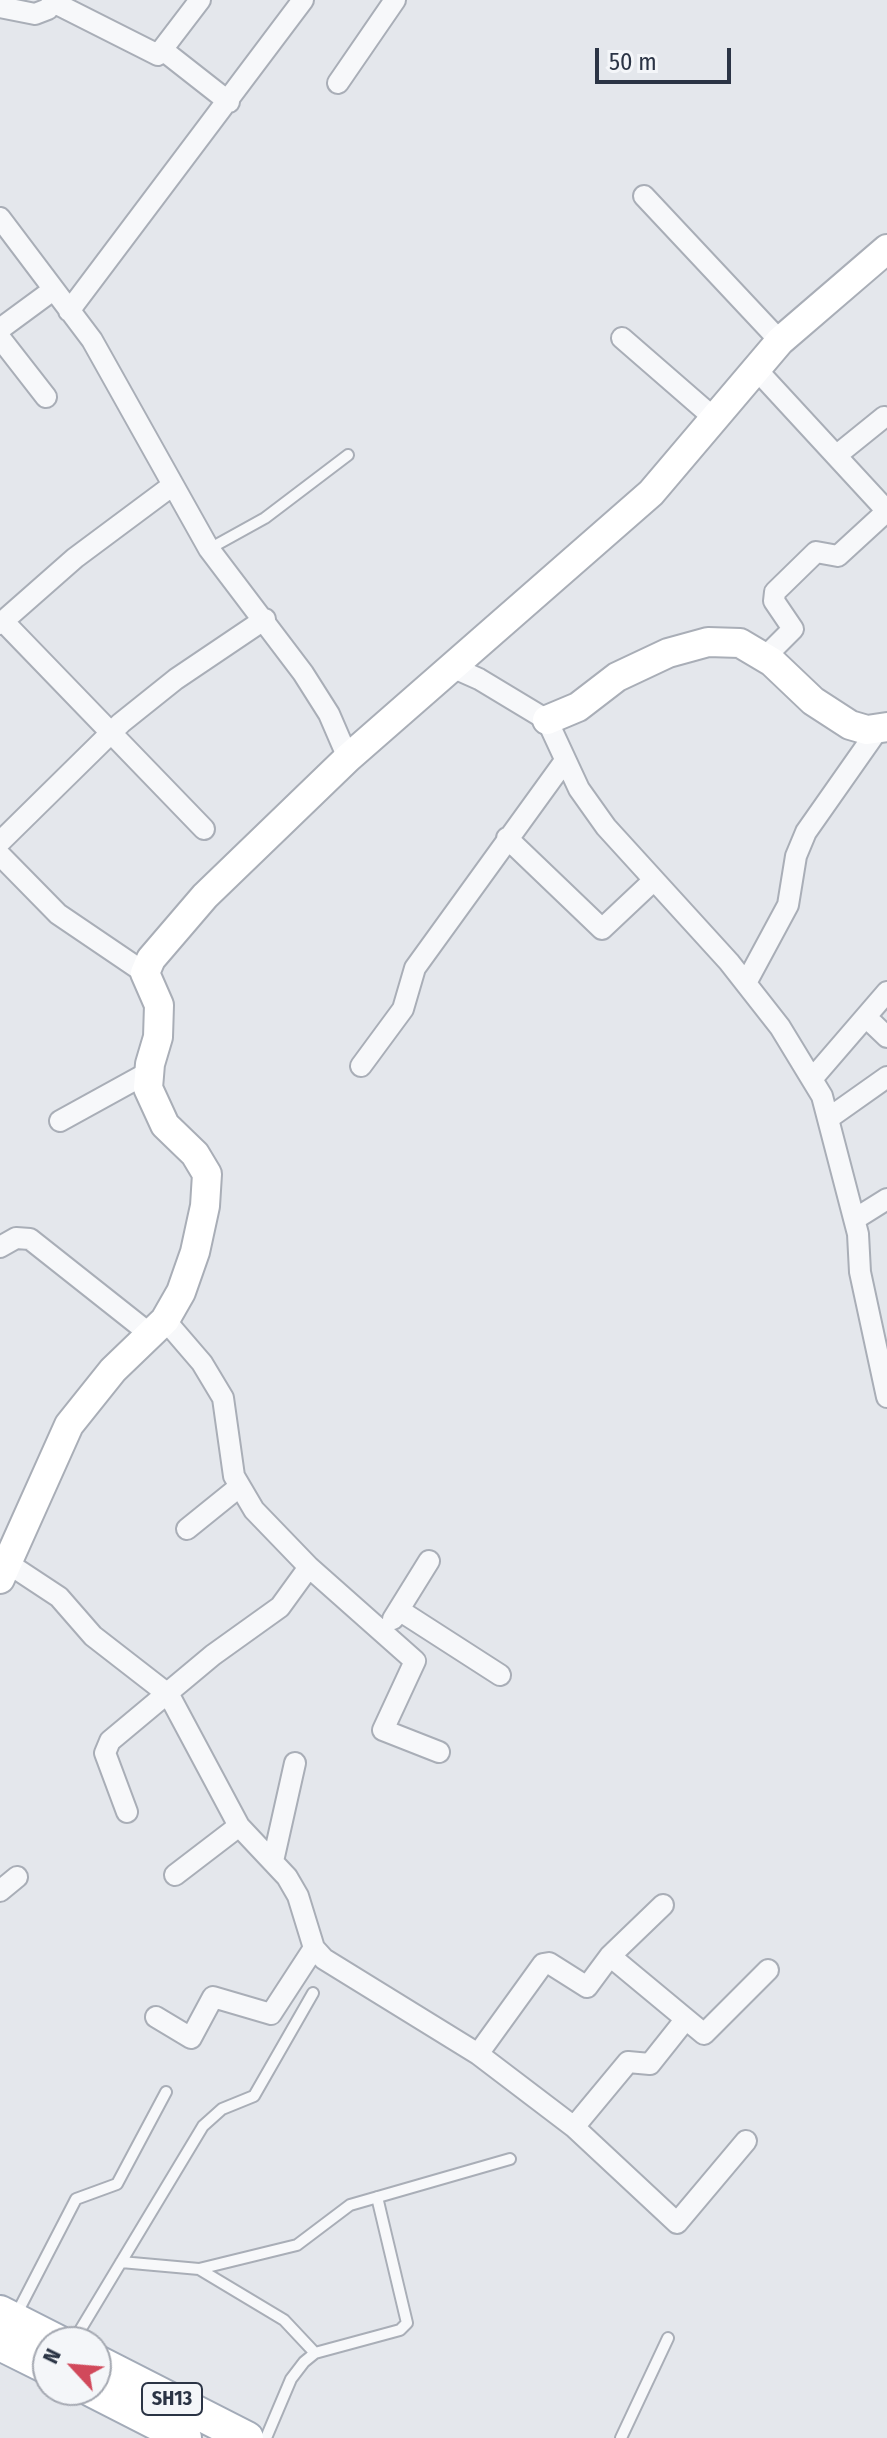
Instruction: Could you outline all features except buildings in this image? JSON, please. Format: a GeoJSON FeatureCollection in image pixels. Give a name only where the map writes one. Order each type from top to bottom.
{"type":"FeatureCollection","features":[{"type":"Feature","properties":{"kind":"main road"},"geometry":{"type":"LineString","coordinates":[[5,2325],[32,2334]]}},
{"type":"Feature","properties":{"kind":"main road"},"geometry":{"type":"LineString","coordinates":[[5,2325],[32,2352]]}},
{"type":"Feature","properties":{"kind":"main road","name":"SH13"},"geometry":{"type":"LineString","coordinates":[[112,2369],[247,2438]]}},
{"type":"Feature","properties":{"kind":"main road","name":"SH13"},"geometry":{"type":"LineString","coordinates":[[112,2401],[185,2438]]}},
{"type":"Feature","properties":{"kind":"street"},"geometry":{"type":"LineString","coordinates":[[3,10],[35,14],[53,1],[152,54],[164,51],[200,0]]}},
{"type":"Feature","properties":{"kind":"street"},"geometry":{"type":"LineString","coordinates":[[69,311],[303,0]]}},
{"type":"Feature","properties":{"kind":"street"},"geometry":{"type":"LineString","coordinates":[[338,83],[395,0]]}},
{"type":"Feature","properties":{"kind":"street"},"geometry":{"type":"LineString","coordinates":[[164,51],[229,102]]}},
{"type":"Feature","properties":{"kind":"street"},"geometry":{"type":"LineString","coordinates":[[644,196],[780,341]]}},
{"type":"Feature","properties":{"kind":"street"},"geometry":{"type":"LineString","coordinates":[[0,218],[92,340],[209,549],[265,619],[329,714],[348,758]]}},
{"type":"Feature","properties":{"kind":"street"},"geometry":{"type":"LineString","coordinates":[[145,973],[151,959],[205,896],[348,758],[651,493],[780,341],[887,249]]}},
{"type":"Feature","properties":{"kind":"street"},"geometry":{"type":"LineString","coordinates":[[0,329],[53,290]]}},
{"type":"Feature","properties":{"kind":"street"},"geometry":{"type":"LineString","coordinates":[[0,338],[46,397]]}},
{"type":"Feature","properties":{"kind":"street"},"geometry":{"type":"LineString","coordinates":[[622,338],[714,418]]}},
{"type":"Feature","properties":{"kind":"street"},"geometry":{"type":"LineString","coordinates":[[756,369],[887,511],[838,556],[816,552],[775,592],[774,601],[793,629],[765,657]]}},
{"type":"Feature","properties":{"kind":"street"},"geometry":{"type":"LineString","coordinates":[[837,455],[884,417]]}},
{"type":"Feature","properties":{"kind":"street"},"geometry":{"type":"LineString","coordinates":[[173,485],[75,558],[1,623],[112,732],[204,829]]}},
{"type":"Feature","properties":{"kind":"street"},"geometry":{"type":"LineString","coordinates":[[0,842],[112,732],[176,679],[265,619]]}},
{"type":"Feature","properties":{"kind":"street"},"geometry":{"type":"LineString","coordinates":[[547,720],[578,707],[617,677],[668,653],[708,642],[740,643],[765,657],[813,701],[850,725],[867,730],[883,727]]}},
{"type":"Feature","properties":{"kind":"street"},"geometry":{"type":"LineString","coordinates":[[452,667],[479,679],[547,720],[564,762],[606,827],[746,983],[780,1027],[812,1079],[829,1118],[855,1219],[860,1272],[887,1397]]}},
{"type":"Feature","properties":{"kind":"street"},"geometry":{"type":"LineString","coordinates":[[746,983],[788,905],[796,856],[806,832],[883,727]]}},
{"type":"Feature","properties":{"kind":"street"},"geometry":{"type":"LineString","coordinates":[[361,1066],[403,1009],[415,968],[564,762]]}},
{"type":"Feature","properties":{"kind":"street"},"geometry":{"type":"LineString","coordinates":[[507,838],[602,929],[653,881]]}},
{"type":"Feature","properties":{"kind":"street"},"geometry":{"type":"LineString","coordinates":[[0,855],[58,914],[145,973],[159,1005],[158,1037],[148,1088],[165,1125],[195,1154],[207,1174],[205,1206],[195,1252],[181,1292],[158,1327],[113,1370],[69,1425],[4,1571],[59,1597],[93,1636],[169,1695],[239,1826],[273,1861],[298,1896],[314,1948],[324,1959],[381,1997],[478,2054],[574,2127],[677,2223],[746,2141]]}},
{"type":"Feature","properties":{"kind":"street"},"geometry":{"type":"LineString","coordinates":[[812,1079],[887,992]]}},
{"type":"Feature","properties":{"kind":"street"},"geometry":{"type":"LineString","coordinates":[[866,1017],[887,1037]]}},
{"type":"Feature","properties":{"kind":"street"},"geometry":{"type":"LineString","coordinates":[[60,1121],[149,1072]]}},
{"type":"Feature","properties":{"kind":"street"},"geometry":{"type":"LineString","coordinates":[[829,1118],[887,1077]]}},
{"type":"Feature","properties":{"kind":"street"},"geometry":{"type":"LineString","coordinates":[[855,1219],[887,1199]]}},
{"type":"Feature","properties":{"kind":"street"},"geometry":{"type":"LineString","coordinates":[[0,1247],[16,1238],[30,1239],[158,1327],[202,1363],[223,1398],[234,1476],[254,1510],[309,1567],[415,1664],[383,1730],[439,1752]]}},
{"type":"Feature","properties":{"kind":"street"},"geometry":{"type":"LineString","coordinates":[[187,1529],[239,1487]]}},
{"type":"Feature","properties":{"kind":"street"},"geometry":{"type":"LineString","coordinates":[[384,1633],[429,1561]]}},
{"type":"Feature","properties":{"kind":"street"},"geometry":{"type":"LineString","coordinates":[[127,1812],[106,1747],[213,1655],[280,1607],[309,1567]]}},
{"type":"Feature","properties":{"kind":"street"},"geometry":{"type":"LineString","coordinates":[[399,1610],[500,1675]]}},
{"type":"Feature","properties":{"kind":"street"},"geometry":{"type":"LineString","coordinates":[[273,1861],[295,1763]]}},
{"type":"Feature","properties":{"kind":"street"},"geometry":{"type":"LineString","coordinates":[[175,1875],[239,1826]]}},
{"type":"Feature","properties":{"kind":"street"},"geometry":{"type":"LineString","coordinates":[[0,1891],[17,1877]]}},
{"type":"Feature","properties":{"kind":"street"},"geometry":{"type":"LineString","coordinates":[[478,2054],[543,1964],[549,1963],[584,1988],[610,1956],[663,1905]]}},
{"type":"Feature","properties":{"kind":"street"},"geometry":{"type":"LineString","coordinates":[[156,2017],[191,2038],[213,1997],[271,2014],[314,1948]]}},
{"type":"Feature","properties":{"kind":"street"},"geometry":{"type":"LineString","coordinates":[[610,1956],[700,2033],[708,2033],[768,1970]]}},
{"type":"Feature","properties":{"kind":"street"},"geometry":{"type":"LineString","coordinates":[[574,2127],[628,2062],[647,2066],[685,2020]]}},
{"type":"Feature","properties":{"kind":"lane"},"geometry":{"type":"LineString","coordinates":[[209,549],[265,518],[348,455]]}},
{"type":"Feature","properties":{"kind":"lane"},"geometry":{"type":"LineString","coordinates":[[83,2326],[203,2126],[222,2109],[252,2099],[258,2092],[313,1993]]}},
{"type":"Feature","properties":{"kind":"lane"},"geometry":{"type":"LineString","coordinates":[[5,2325],[76,2199],[117,2184],[166,2092]]}},
{"type":"Feature","properties":{"kind":"lane"},"geometry":{"type":"LineString","coordinates":[[121,2262],[199,2269],[306,2241],[341,2209],[510,2159]]}},
{"type":"Feature","properties":{"kind":"lane"},"geometry":{"type":"LineString","coordinates":[[266,2438],[291,2379],[315,2353],[400,2330],[407,2323],[377,2197]]}},
{"type":"Feature","properties":{"kind":"lane"},"geometry":{"type":"LineString","coordinates":[[199,2269],[284,2320],[315,2353]]}},
{"type":"Feature","properties":{"kind":"lane"},"geometry":{"type":"LineString","coordinates":[[621,2438],[668,2338]]}}]}
